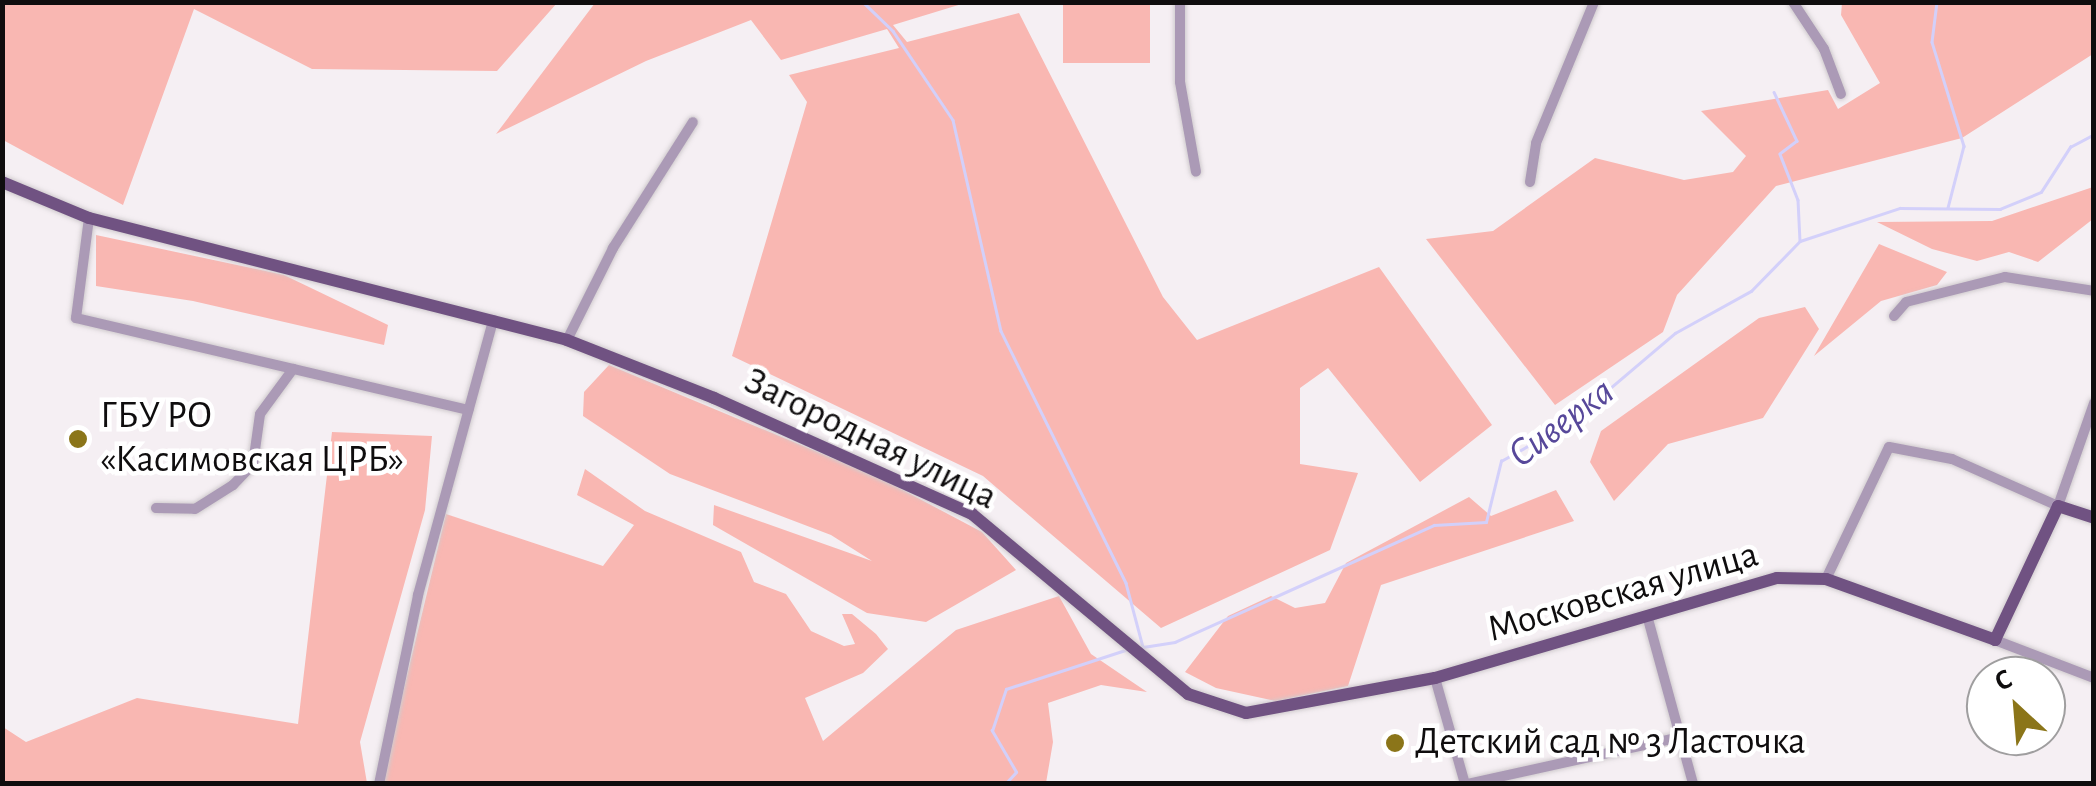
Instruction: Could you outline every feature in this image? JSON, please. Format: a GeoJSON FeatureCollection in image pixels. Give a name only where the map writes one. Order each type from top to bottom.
{"type":"FeatureCollection","features":[{"type":"Feature","properties":{"kind":"main road","name":"Загородная улица"},"geometry":{"type":"LineString","coordinates":[[2,182],[89,218],[566,340],[714,398],[972,514],[1159,672],[1217,708]]}},
{"type":"Feature","properties":{"kind":"main road"},"geometry":{"type":"LineString","coordinates":[[1995,640],[2058,506],[2094,518]]}},
{"type":"Feature","properties":{"kind":"main road","name":"Московская улица"},"geometry":{"type":"LineString","coordinates":[[1217,708],[1281,712],[1434,678],[1648,619],[1740,586],[1776,578],[1826,580],[1995,640]]}},
{"type":"Feature","properties":{"kind":"street"},"geometry":{"type":"LineString","coordinates":[[1180,2],[1180,82],[1196,172]]}},
{"type":"Feature","properties":{"kind":"street"},"geometry":{"type":"LineString","coordinates":[[1530,182],[1536,143],[1594,2]]}},
{"type":"Feature","properties":{"kind":"street"},"geometry":{"type":"LineString","coordinates":[[1793,2],[1824,48],[1841,94]]}},
{"type":"Feature","properties":{"kind":"street"},"geometry":{"type":"LineString","coordinates":[[566,340],[613,248],[693,122]]}},
{"type":"Feature","properties":{"kind":"street"},"geometry":{"type":"LineString","coordinates":[[89,218],[76,318],[468,410]]}},
{"type":"Feature","properties":{"kind":"street"},"geometry":{"type":"LineString","coordinates":[[1894,316],[1906,302],[2005,277],[2094,291]]}},
{"type":"Feature","properties":{"kind":"street"},"geometry":{"type":"LineString","coordinates":[[379,784],[418,595],[493,320]]}},
{"type":"Feature","properties":{"kind":"street"},"geometry":{"type":"LineString","coordinates":[[156,508],[195,508],[234,484],[253,464],[260,414],[292,369]]}},
{"type":"Feature","properties":{"kind":"street"},"geometry":{"type":"LineString","coordinates":[[1826,580],[1875,467],[1898,444],[1952,460],[2058,506],[2094,403]]}},
{"type":"Feature","properties":{"kind":"street"},"geometry":{"type":"LineString","coordinates":[[1648,619],[1693,784]]}},
{"type":"Feature","properties":{"kind":"street","name":"Московская улица"},"geometry":{"type":"LineString","coordinates":[[1995,640],[2094,678]]}},
{"type":"Feature","properties":{"kind":"street"},"geometry":{"type":"LineString","coordinates":[[1434,678],[1466,784],[1504,780],[1681,737]]}},
{"type":"Feature","properties":{"kind":"shaded area"},"geometry":{"type":"Polygon","coordinates":[[[2,3],[557,3],[497,71],[312,69],[194,9],[123,205],[3,140],[2,3]]]}},
{"type":"Feature","properties":{"kind":"shaded area"},"geometry":{"type":"Polygon","coordinates":[[[595,3],[965,3],[893,25],[907,42],[1019,13],[1163,297],[1197,340],[1379,267],[1492,425],[1420,482],[1328,368],[1300,388],[1300,464],[1358,473],[1330,550],[1161,628],[983,476],[732,356],[807,102],[789,75],[899,48],[887,29],[781,60],[751,20],[646,61],[496,134],[595,3]]]}},
{"type":"Feature","properties":{"kind":"shaded area"},"geometry":{"type":"Polygon","coordinates":[[[1063,3],[1150,3],[1150,63],[1063,63],[1063,3]]]}},
{"type":"Feature","properties":{"kind":"shaded area"},"geometry":{"type":"Polygon","coordinates":[[[1842,3],[2093,3],[2093,54],[1962,138],[1776,186],[1677,295],[1663,332],[1555,405],[1426,239],[1493,231],[1595,158],[1684,180],[1733,172],[1746,156],[1701,111],[1828,90],[1838,109],[1880,83],[1841,15],[1842,3]]]}},
{"type":"Feature","properties":{"kind":"shaded area"},"geometry":{"type":"Polygon","coordinates":[[[2093,187],[2093,219],[2038,262],[2009,252],[1977,261],[1932,249],[1877,222],[1992,221],[2093,187]]]}},
{"type":"Feature","properties":{"kind":"shaded area"},"geometry":{"type":"Polygon","coordinates":[[[96,235],[284,275],[388,325],[384,345],[193,301],[96,286],[96,235]]]}},
{"type":"Feature","properties":{"kind":"shaded area"},"geometry":{"type":"Polygon","coordinates":[[[1879,244],[1947,272],[1937,285],[1881,301],[1814,356],[1879,244]]]}},
{"type":"Feature","properties":{"kind":"shaded area"},"geometry":{"type":"Polygon","coordinates":[[[1805,307],[1819,329],[1763,418],[1668,444],[1614,501],[1590,462],[1601,431],[1759,318],[1805,307]]]}},
{"type":"Feature","properties":{"kind":"shaded area"},"geometry":{"type":"Polygon","coordinates":[[[609,365],[880,478],[982,532],[1016,570],[926,622],[867,613],[713,525],[714,505],[872,561],[831,535],[670,474],[583,416],[584,392],[609,365]]]}},
{"type":"Feature","properties":{"kind":"shaded area"},"geometry":{"type":"Polygon","coordinates":[[[332,432],[432,436],[425,510],[360,742],[367,783],[3,783],[3,727],[26,742],[137,698],[298,724],[332,432]]]}},
{"type":"Feature","properties":{"kind":"shaded area"},"geometry":{"type":"Polygon","coordinates":[[[585,469],[645,511],[741,552],[754,582],[786,594],[811,631],[844,646],[855,644],[842,614],[852,614],[876,634],[888,649],[863,673],[805,698],[823,741],[956,630],[1059,596],[1091,654],[1147,692],[1101,685],[1048,703],[1053,742],[1046,783],[381,784],[446,514],[603,566],[634,525],[577,495],[585,469]]]}},
{"type":"Feature","properties":{"kind":"shaded area"},"geometry":{"type":"Polygon","coordinates":[[[1556,490],[1574,521],[1381,585],[1348,686],[1276,701],[1216,688],[1185,672],[1228,616],[1271,596],[1295,608],[1325,603],[1346,563],[1469,497],[1491,516],[1556,490]]]}},
{"type":"Feature","properties":{"kind":"waterway"},"geometry":{"type":"LineString","coordinates":[[863,2],[893,31],[953,120],[1001,331],[1126,583],[1143,647]]}},
{"type":"Feature","properties":{"kind":"waterway"},"geometry":{"type":"LineString","coordinates":[[1937,2],[1932,42],[1964,146],[1948,208]]}},
{"type":"Feature","properties":{"kind":"waterway"},"geometry":{"type":"LineString","coordinates":[[1774,92],[1797,141],[1780,154],[1798,200],[1800,241]]}},
{"type":"Feature","properties":{"kind":"waterway","name":"Сиверка"},"geometry":{"type":"LineString","coordinates":[[1143,647],[1175,642],[1434,525],[1486,522],[1501,461],[1569,423],[1675,333],[1751,291],[1800,241],[1900,208],[2000,209],[2041,192],[2070,147],[2094,134]]}},
{"type":"Feature","properties":{"kind":"waterway","name":"Сиверка"},"geometry":{"type":"LineString","coordinates":[[1005,784],[1016,772],[992,731],[1006,689],[1125,650]]}},
{"type":"Feature","properties":{"kind":"place","name":"ГБУ РО «Касимовская ЦРБ»"},"geometry":{"type":"Point","coordinates":[78,439]}},
{"type":"Feature","properties":{"kind":"place","name":"Детский сад № 3 Ласточка"},"geometry":{"type":"Point","coordinates":[1395,743]}}]}
